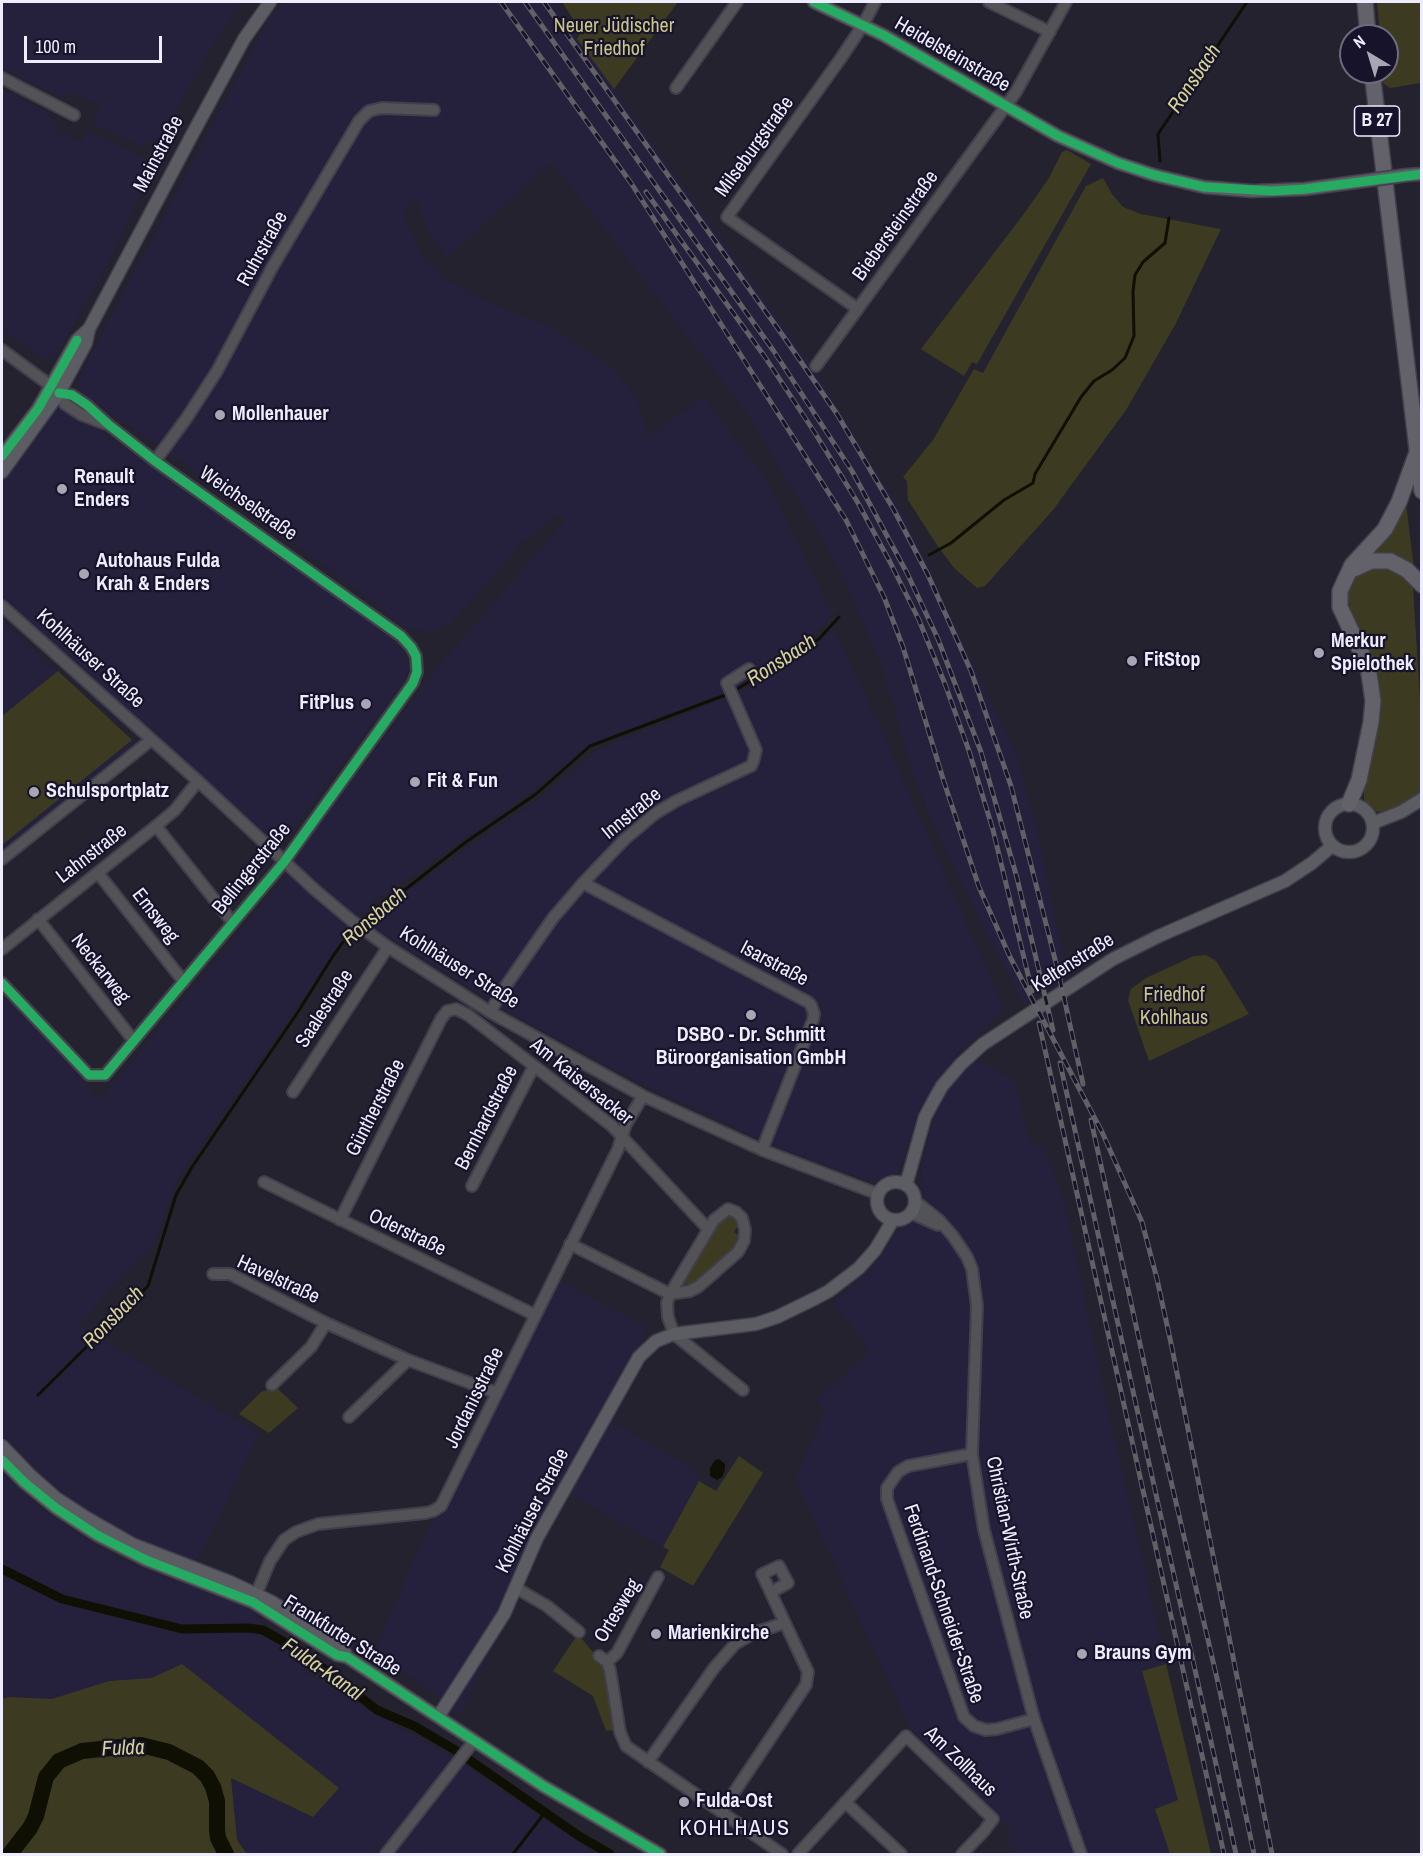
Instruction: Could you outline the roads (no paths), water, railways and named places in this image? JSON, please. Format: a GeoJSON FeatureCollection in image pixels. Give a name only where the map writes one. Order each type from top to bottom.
{"type":"FeatureCollection","features":[{"type":"Feature","properties":{"kind":"highway"},"geometry":{"type":"LineString","coordinates":[[1365,2],[1367,24]]}},
{"type":"Feature","properties":{"kind":"highway","name":"B 27"},"geometry":{"type":"LineString","coordinates":[[1373,84],[1422,490]]}},
{"type":"Feature","properties":{"kind":"highway"},"geometry":{"type":"LineString","coordinates":[[1354,805],[1371,722],[1372,690],[1368,667],[1340,607],[1340,591],[1343,580],[1352,565],[1385,529],[1399,501],[1416,455]]}},
{"type":"Feature","properties":{"kind":"highway"},"geometry":{"type":"LineString","coordinates":[[1343,580],[1362,564],[1381,560],[1399,565],[1422,585]]}},
{"type":"Feature","properties":{"kind":"main road","name":"Mainstraße"},"geometry":{"type":"LineString","coordinates":[[2,472],[86,343],[89,329],[244,39],[270,2]]}},
{"type":"Feature","properties":{"kind":"main road","name":"Heidelsteinstraße"},"geometry":{"type":"LineString","coordinates":[[814,2],[863,25],[1071,141],[1127,166],[1154,175],[1204,187],[1272,192],[1422,174]]}},
{"type":"Feature","properties":{"kind":"main road","name":"Mainstraße"},"geometry":{"type":"LineString","coordinates":[[2,456],[55,390]]}},
{"type":"Feature","properties":{"kind":"main road"},"geometry":{"type":"LineString","coordinates":[[1373,823],[1401,812],[1422,798]]}},
{"type":"Feature","properties":{"kind":"main road"},"geometry":{"type":"LineString","coordinates":[[1354,805],[1371,816],[1373,823],[1371,838],[1361,850],[1346,853],[1332,846],[1325,834],[1326,819],[1337,807],[1354,805]]}},
{"type":"Feature","properties":{"kind":"main road","name":"Keltenstraße"},"geometry":{"type":"LineString","coordinates":[[906,1185],[922,1126],[933,1102],[942,1086],[982,1044],[1113,959],[1285,881],[1332,846]]}},
{"type":"Feature","properties":{"kind":"main road"},"geometry":{"type":"LineString","coordinates":[[898,1182],[906,1185],[913,1193],[913,1207],[903,1219],[893,1220],[880,1213],[877,1204],[878,1194],[883,1187],[898,1182]]}},
{"type":"Feature","properties":{"kind":"main road","name":"Kohlhäuser Straße"},"geometry":{"type":"LineString","coordinates":[[438,1718],[496,1627],[516,1588],[537,1538],[628,1374],[647,1348],[656,1341],[674,1334],[756,1324],[777,1317],[816,1298],[859,1268],[875,1250],[893,1220]]}},
{"type":"Feature","properties":{"kind":"main road","name":"Frankfurter Straße"},"geometry":{"type":"LineString","coordinates":[[2,1446],[30,1475],[57,1498],[102,1528],[132,1544],[254,1598],[291,1625],[337,1655],[347,1657],[438,1718],[466,1751],[543,1786],[660,1854]]}},
{"type":"Feature","properties":{"kind":"main road","name":"Frankfurter Straße"},"geometry":{"type":"LineString","coordinates":[[2,1460],[24,1482],[56,1508],[115,1546],[254,1598]]}},
{"type":"Feature","properties":{"kind":"street"},"geometry":{"type":"LineString","coordinates":[[676,88],[737,2]]}},
{"type":"Feature","properties":{"kind":"street"},"geometry":{"type":"LineString","coordinates":[[863,25],[875,2]]}},
{"type":"Feature","properties":{"kind":"street"},"geometry":{"type":"LineString","coordinates":[[989,2],[1050,32]]}},
{"type":"Feature","properties":{"kind":"street","name":"Biebersteinstraße"},"geometry":{"type":"LineString","coordinates":[[816,366],[1016,92],[1066,2]]}},
{"type":"Feature","properties":{"kind":"street","name":"Milseburgstraße"},"geometry":{"type":"LineString","coordinates":[[858,309],[727,217],[863,25]]}},
{"type":"Feature","properties":{"kind":"street"},"geometry":{"type":"LineString","coordinates":[[2,78],[74,115]]}},
{"type":"Feature","properties":{"kind":"street","name":"Ruhrstraße"},"geometry":{"type":"LineString","coordinates":[[155,461],[217,371],[273,266],[358,121],[369,111],[382,108],[434,110]]}},
{"type":"Feature","properties":{"kind":"street","name":"Weichselstraße"},"geometry":{"type":"LineString","coordinates":[[2,351],[55,390],[72,395],[87,405],[155,461],[401,636],[411,647],[417,661]]}},
{"type":"Feature","properties":{"kind":"street","name":"Kohlhäuser Straße"},"geometry":{"type":"LineString","coordinates":[[2,606],[198,781],[284,862],[359,926],[388,947],[490,1012],[643,1096],[762,1150],[878,1194]]}},
{"type":"Feature","properties":{"kind":"street","name":"Bellingerstraße"},"geometry":{"type":"LineString","coordinates":[[2,983],[89,1075],[105,1075],[284,862],[413,683],[417,672],[417,661]]}},
{"type":"Feature","properties":{"kind":"street","name":"Innstraße"},"geometry":{"type":"LineString","coordinates":[[490,1012],[554,918],[583,883],[625,839],[656,813],[676,801],[751,766],[756,750],[728,683],[749,669]]}},
{"type":"Feature","properties":{"kind":"street"},"geometry":{"type":"LineString","coordinates":[[2,859],[151,740]]}},
{"type":"Feature","properties":{"kind":"street","name":"Lahnstraße"},"geometry":{"type":"LineString","coordinates":[[2,949],[175,810],[198,781]]}},
{"type":"Feature","properties":{"kind":"street"},"geometry":{"type":"LineString","coordinates":[[156,826],[233,922]]}},
{"type":"Feature","properties":{"kind":"street","name":"Emsweg"},"geometry":{"type":"LineString","coordinates":[[98,873],[184,982]]}},
{"type":"Feature","properties":{"kind":"street","name":"Isarstraße"},"geometry":{"type":"LineString","coordinates":[[583,883],[811,1005],[813,1020],[762,1150]]}},
{"type":"Feature","properties":{"kind":"street","name":"Neckarweg"},"geometry":{"type":"LineString","coordinates":[[39,919],[134,1041]]}},
{"type":"Feature","properties":{"kind":"street","name":"Saalestraße"},"geometry":{"type":"LineString","coordinates":[[293,1092],[388,947]]}},
{"type":"Feature","properties":{"kind":"street","name":"Am Kaisersacker"},"geometry":{"type":"LineString","coordinates":[[445,1013],[456,1009],[468,1015],[612,1126],[708,1229]]}},
{"type":"Feature","properties":{"kind":"street","name":"Güntherstraße"},"geometry":{"type":"LineString","coordinates":[[340,1220],[445,1013]]}},
{"type":"Feature","properties":{"kind":"street","name":"Bernhardstraße"},"geometry":{"type":"LineString","coordinates":[[472,1186],[534,1066]]}},
{"type":"Feature","properties":{"kind":"street","name":"Jordanisstraße"},"geometry":{"type":"LineString","coordinates":[[254,1598],[270,1561],[284,1540],[296,1532],[318,1524],[425,1513],[441,1506],[618,1149],[626,1124],[643,1096]]}},
{"type":"Feature","properties":{"kind":"street","name":"Oderstraße"},"geometry":{"type":"LineString","coordinates":[[264,1182],[535,1315]]}},
{"type":"Feature","properties":{"kind":"street","name":"Christian-Wirth-Straße"},"geometry":{"type":"LineString","coordinates":[[913,1207],[944,1227],[961,1246],[972,1269],[976,1292],[972,1454],[984,1530],[1034,1719],[1081,1854]]}},
{"type":"Feature","properties":{"kind":"street"},"geometry":{"type":"LineString","coordinates":[[570,1244],[670,1294],[690,1291],[698,1287],[734,1256],[745,1235],[742,1218],[732,1210],[725,1211],[708,1229],[670,1294],[668,1317],[674,1334],[743,1390]]}},
{"type":"Feature","properties":{"kind":"street","name":"Havelstraße"},"geometry":{"type":"LineString","coordinates":[[213,1274],[230,1274],[326,1323],[408,1360],[497,1393]]}},
{"type":"Feature","properties":{"kind":"street","name":"Havelstraße"},"geometry":{"type":"LineString","coordinates":[[272,1384],[310,1347],[326,1323]]}},
{"type":"Feature","properties":{"kind":"street"},"geometry":{"type":"LineString","coordinates":[[349,1417],[408,1360]]}},
{"type":"Feature","properties":{"kind":"street","name":"Ferdinand-Schneider-Straße"},"geometry":{"type":"LineString","coordinates":[[972,1454],[904,1468],[891,1479],[887,1488],[887,1499],[960,1712],[974,1726],[986,1730],[1003,1728],[1034,1719]]}},
{"type":"Feature","properties":{"kind":"street","name":"Ortesweg"},"geometry":{"type":"LineString","coordinates":[[648,1762],[630,1750],[621,1736],[614,1689],[603,1659],[617,1653],[658,1577]]}},
{"type":"Feature","properties":{"kind":"street","name":"Ortesweg"},"geometry":{"type":"LineString","coordinates":[[516,1588],[547,1606],[579,1632]]}},
{"type":"Feature","properties":{"kind":"street"},"geometry":{"type":"LineString","coordinates":[[721,1812],[806,1685],[808,1672],[771,1592]]}},
{"type":"Feature","properties":{"kind":"street"},"geometry":{"type":"LineString","coordinates":[[782,1854],[648,1762],[714,1668],[735,1644],[754,1633],[784,1623]]}},
{"type":"Feature","properties":{"kind":"street","name":"Am Zollhaus"},"geometry":{"type":"LineString","coordinates":[[798,1854],[906,1736],[993,1819],[962,1854]]}},
{"type":"Feature","properties":{"kind":"street"},"geometry":{"type":"LineString","coordinates":[[386,1854],[466,1751]]}},
{"type":"Feature","properties":{"kind":"street"},"geometry":{"type":"LineString","coordinates":[[845,1802],[901,1854]]}},
{"type":"Feature","properties":{"kind":"waterway","name":"Ronsbach"},"geometry":{"type":"LineString","coordinates":[[1160,161],[1158,134],[1247,2]]}},
{"type":"Feature","properties":{"kind":"waterway","name":"Ronsbach"},"geometry":{"type":"LineString","coordinates":[[929,555],[951,543],[1004,500],[1033,483],[1035,474],[1081,397],[1094,381],[1112,370],[1125,358],[1134,336],[1135,275],[1143,262],[1165,243],[1169,218]]}},
{"type":"Feature","properties":{"kind":"waterway","name":"Ronsbach"},"geometry":{"type":"LineString","coordinates":[[734,691],[819,639],[839,617]]}},
{"type":"Feature","properties":{"kind":"waterway","name":"Ronsbach"},"geometry":{"type":"LineString","coordinates":[[361,924],[466,842],[536,794],[590,746],[728,694]]}},
{"type":"Feature","properties":{"kind":"waterway","name":"Ronsbach"},"geometry":{"type":"LineString","coordinates":[[38,1395],[148,1286],[176,1195],[192,1167],[298,1012],[333,956],[343,942],[357,929]]}},
{"type":"Feature","properties":{"kind":"waterway","name":"Fulda-Kanal"},"geometry":{"type":"LineString","coordinates":[[2,1569],[62,1599],[182,1629],[248,1628],[263,1630],[305,1654],[377,1710],[414,1726],[455,1750],[579,1836],[610,1854]]}},
{"type":"Feature","properties":{"kind":"waterway","name":"Fulda"},"geometry":{"type":"LineString","coordinates":[[10,1854],[30,1828],[36,1816],[46,1777],[59,1761],[82,1751],[141,1745],[169,1752],[198,1767],[207,1776],[217,1801],[218,1838],[226,1854]]}},
{"type":"Feature","properties":{"kind":"waterway"},"geometry":{"type":"LineString","coordinates":[[513,1854],[546,1811]]}},
{"type":"Feature","properties":{"kind":"railway"},"geometry":{"type":"LineString","coordinates":[[501,2],[631,183],[846,520],[884,597],[903,647],[979,887],[1010,957],[1102,1132],[1142,1222],[1172,1348],[1272,1854]]}},
{"type":"Feature","properties":{"kind":"railway"},"geometry":{"type":"LineString","coordinates":[[525,2],[773,350],[852,471],[907,573],[938,639],[981,752],[1017,878],[1053,1030]]}},
{"type":"Feature","properties":{"kind":"railway"},"geometry":{"type":"LineString","coordinates":[[544,2],[837,414],[894,510],[928,575],[971,671],[1011,786],[1059,975],[1083,1084]]}},
{"type":"Feature","properties":{"kind":"railway"},"geometry":{"type":"LineString","coordinates":[[646,192],[765,357],[815,433],[858,503],[919,620],[969,751],[993,830],[1032,991]]}},
{"type":"Feature","properties":{"kind":"railway"},"geometry":{"type":"LineString","coordinates":[[1039,1023],[1224,1854]]}},
{"type":"Feature","properties":{"kind":"railway"},"geometry":{"type":"LineString","coordinates":[[1060,1063],[1236,1854]]}},
{"type":"Feature","properties":{"kind":"railway"},"geometry":{"type":"LineString","coordinates":[[1091,1120],[1154,1408],[1219,1687],[1254,1854]]}},
{"type":"Feature","properties":{"kind":"place","name":"Mollenhauer"},"geometry":{"type":"Point","coordinates":[220,415]}},
{"type":"Feature","properties":{"kind":"place","name":"Renault Enders"},"geometry":{"type":"Point","coordinates":[62,489]}},
{"type":"Feature","properties":{"kind":"place","name":"Autohaus Fulda Krah & Enders"},"geometry":{"type":"Point","coordinates":[84,574]}},
{"type":"Feature","properties":{"kind":"place","name":"Merkur Spielothek"},"geometry":{"type":"Point","coordinates":[1319,653]}},
{"type":"Feature","properties":{"kind":"place","name":"FitStop"},"geometry":{"type":"Point","coordinates":[1132,661]}},
{"type":"Feature","properties":{"kind":"place","name":"FitPlus"},"geometry":{"type":"Point","coordinates":[366,704]}},
{"type":"Feature","properties":{"kind":"place","name":"Fit & Fun"},"geometry":{"type":"Point","coordinates":[415,782]}},
{"type":"Feature","properties":{"kind":"place","name":"Schulsportplatz"},"geometry":{"type":"Point","coordinates":[34,792]}},
{"type":"Feature","properties":{"kind":"place","name":"DSBO - Dr. Schmitt Büroorganisation GmbH"},"geometry":{"type":"Point","coordinates":[751,1015]}},
{"type":"Feature","properties":{"kind":"place","name":"Marienkirche"},"geometry":{"type":"Point","coordinates":[656,1634]}},
{"type":"Feature","properties":{"kind":"place","name":"Brauns Gym"},"geometry":{"type":"Point","coordinates":[1082,1654]}},
{"type":"Feature","properties":{"kind":"place","name":"Fulda-Ost"},"geometry":{"type":"Point","coordinates":[684,1802]}},
{"type":"Feature","properties":{"kind":"district","name":"KOHLHAUS"},"geometry":{"type":"Point","coordinates":[735,1829]}},
{"type":"Feature","properties":{"kind":"park label","name":"Neuer Jüdischer Friedhof"},"geometry":{"type":"Point","coordinates":[614,38]}},
{"type":"Feature","properties":{"kind":"park label","name":"Friedhof Kohlhaus"},"geometry":{"type":"Point","coordinates":[1174,1008]}}]}
